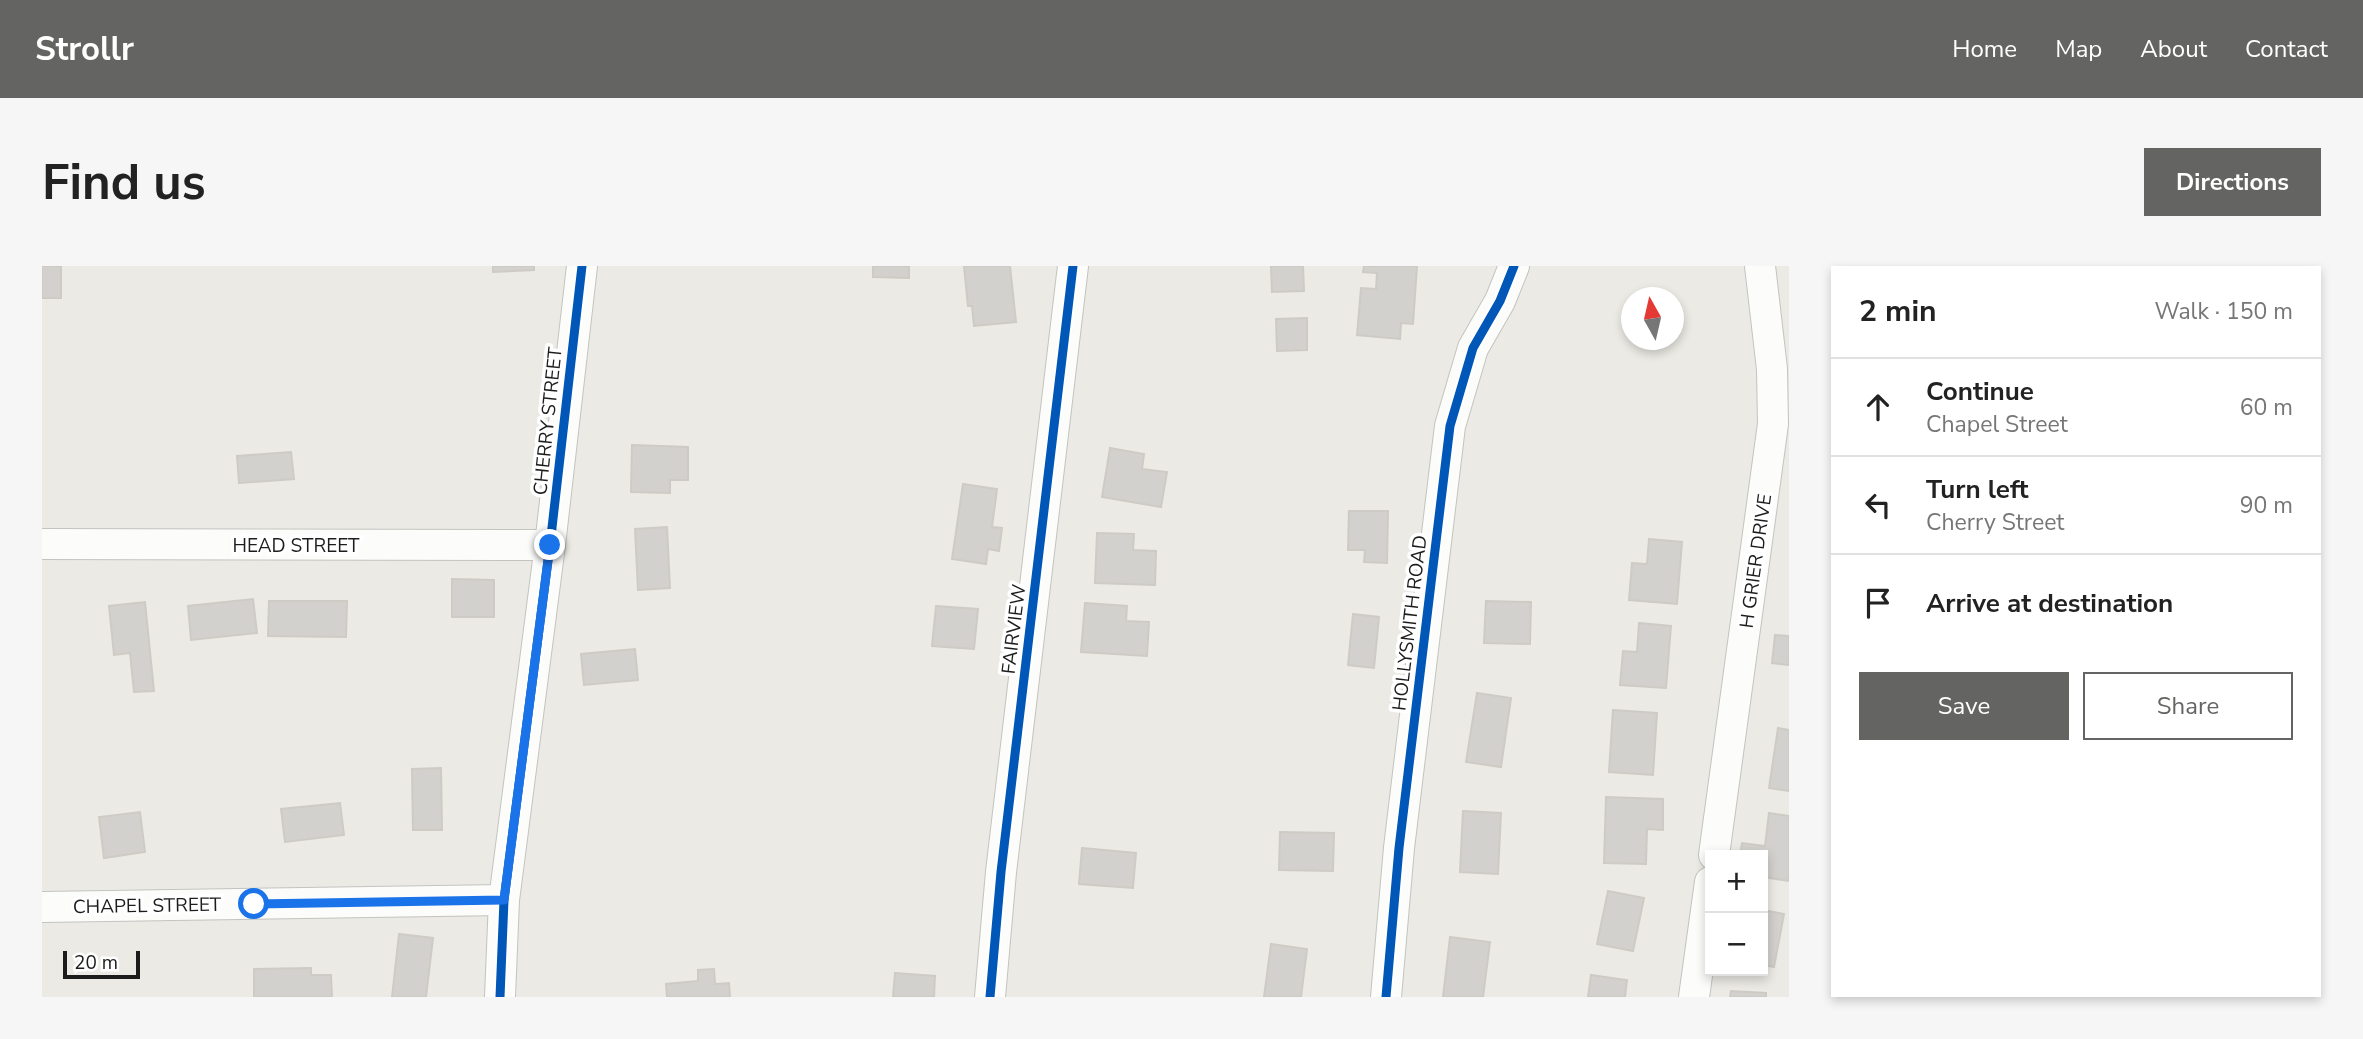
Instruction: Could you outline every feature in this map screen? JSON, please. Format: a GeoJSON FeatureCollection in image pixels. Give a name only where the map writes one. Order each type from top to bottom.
{"type":"FeatureCollection","features":[{"type":"Feature","properties":{"kind":"street","name":"CHERRY STREET"},"geometry":{"type":"LineString","coordinates":[[500,997],[504,900],[550,545],[582,266]]}},
{"type":"Feature","properties":{"kind":"street","name":"FAIRVIEW"},"geometry":{"type":"LineString","coordinates":[[990,997],[1001,872],[1073,266]]}},
{"type":"Feature","properties":{"kind":"street","name":"HOLLYSMITH ROAD"},"geometry":{"type":"LineString","coordinates":[[1386,997],[1399,848],[1450,426],[1473,348],[1500,301],[1514,266]]}},
{"type":"Feature","properties":{"kind":"street","name":"H GRIER DRIVE"},"geometry":{"type":"LineString","coordinates":[[1715,850],[1773,424],[1772,369],[1760,266]]}},
{"type":"Feature","properties":{"kind":"street","name":"HEAD STREET"},"geometry":{"type":"LineString","coordinates":[[42,544],[550,545]]}},
{"type":"Feature","properties":{"kind":"street","name":"CHAPEL STREET"},"geometry":{"type":"LineString","coordinates":[[42,907],[504,900]]}},
{"type":"Feature","properties":{"kind":"street"},"geometry":{"type":"LineString","coordinates":[[1694,997],[1706,913]]}},
{"type":"Feature","properties":{"kind":"building"},"geometry":{"type":"Polygon","coordinates":[[[42,266],[61,266],[61,298],[42,298],[42,266]]]}},
{"type":"Feature","properties":{"kind":"building"},"geometry":{"type":"Polygon","coordinates":[[[493,266],[534,266],[534,270],[493,272],[493,266]]]}},
{"type":"Feature","properties":{"kind":"building"},"geometry":{"type":"Polygon","coordinates":[[[873,266],[909,266],[909,278],[873,277],[873,266]]]}},
{"type":"Feature","properties":{"kind":"building"},"geometry":{"type":"Polygon","coordinates":[[[964,266],[1010,266],[1016,322],[974,326],[972,306],[968,306],[964,266]]]}},
{"type":"Feature","properties":{"kind":"building"},"geometry":{"type":"Polygon","coordinates":[[[1271,266],[1303,266],[1304,291],[1272,292],[1271,266]]]}},
{"type":"Feature","properties":{"kind":"building"},"geometry":{"type":"Polygon","coordinates":[[[1364,266],[1417,266],[1413,324],[1401,323],[1400,339],[1357,335],[1361,288],[1376,289],[1377,273],[1363,272],[1364,266]]]}},
{"type":"Feature","properties":{"kind":"building"},"geometry":{"type":"Polygon","coordinates":[[[1307,318],[1307,350],[1277,351],[1276,319],[1307,318]]]}},
{"type":"Feature","properties":{"kind":"building"},"geometry":{"type":"Polygon","coordinates":[[[632,445],[688,447],[688,480],[670,480],[670,493],[631,492],[632,445]]]}},
{"type":"Feature","properties":{"kind":"building"},"geometry":{"type":"Polygon","coordinates":[[[1110,448],[1144,454],[1142,469],[1167,472],[1161,507],[1102,497],[1110,448]]]}},
{"type":"Feature","properties":{"kind":"building"},"geometry":{"type":"Polygon","coordinates":[[[291,452],[294,479],[239,483],[237,456],[291,452]]]}},
{"type":"Feature","properties":{"kind":"building"},"geometry":{"type":"Polygon","coordinates":[[[963,484],[997,489],[992,527],[1002,528],[999,551],[988,549],[986,564],[952,559],[963,484]]]}},
{"type":"Feature","properties":{"kind":"building"},"geometry":{"type":"Polygon","coordinates":[[[1349,511],[1388,511],[1387,563],[1364,562],[1365,550],[1348,550],[1349,511]]]}},
{"type":"Feature","properties":{"kind":"building"},"geometry":{"type":"Polygon","coordinates":[[[667,527],[670,588],[638,590],[635,529],[667,527]]]}},
{"type":"Feature","properties":{"kind":"building"},"geometry":{"type":"Polygon","coordinates":[[[1097,533],[1134,534],[1133,550],[1156,551],[1155,585],[1095,583],[1097,533]]]}},
{"type":"Feature","properties":{"kind":"building"},"geometry":{"type":"Polygon","coordinates":[[[1649,539],[1682,542],[1677,604],[1629,600],[1632,563],[1647,564],[1649,539]]]}},
{"type":"Feature","properties":{"kind":"building"},"geometry":{"type":"Polygon","coordinates":[[[452,579],[494,580],[494,617],[452,617],[452,579]]]}},
{"type":"Feature","properties":{"kind":"building"},"geometry":{"type":"Polygon","coordinates":[[[253,599],[257,633],[191,640],[188,606],[253,599]]]}},
{"type":"Feature","properties":{"kind":"building"},"geometry":{"type":"Polygon","coordinates":[[[269,601],[347,601],[346,637],[268,636],[269,601]]]}},
{"type":"Feature","properties":{"kind":"building"},"geometry":{"type":"Polygon","coordinates":[[[1486,601],[1531,602],[1530,644],[1484,643],[1486,601]]]}},
{"type":"Feature","properties":{"kind":"building"},"geometry":{"type":"Polygon","coordinates":[[[145,602],[154,691],[134,692],[130,653],[114,655],[109,606],[145,602]]]}},
{"type":"Feature","properties":{"kind":"building"},"geometry":{"type":"Polygon","coordinates":[[[1085,603],[1127,606],[1126,621],[1149,622],[1147,656],[1081,652],[1085,603]]]}},
{"type":"Feature","properties":{"kind":"building"},"geometry":{"type":"Polygon","coordinates":[[[936,606],[978,609],[974,649],[932,646],[936,606]]]}},
{"type":"Feature","properties":{"kind":"building"},"geometry":{"type":"Polygon","coordinates":[[[1353,614],[1379,617],[1374,668],[1348,665],[1353,614]]]}},
{"type":"Feature","properties":{"kind":"building"},"geometry":{"type":"Polygon","coordinates":[[[1639,623],[1671,626],[1666,688],[1620,685],[1623,651],[1637,652],[1639,623]]]}},
{"type":"Feature","properties":{"kind":"building"},"geometry":{"type":"Polygon","coordinates":[[[1775,635],[1789,636],[1789,665],[1772,663],[1775,635]]]}},
{"type":"Feature","properties":{"kind":"building"},"geometry":{"type":"Polygon","coordinates":[[[635,649],[638,680],[584,685],[581,654],[635,649]]]}},
{"type":"Feature","properties":{"kind":"building"},"geometry":{"type":"Polygon","coordinates":[[[1477,693],[1511,698],[1501,767],[1466,762],[1477,693]]]}},
{"type":"Feature","properties":{"kind":"building"},"geometry":{"type":"Polygon","coordinates":[[[1613,710],[1657,713],[1653,775],[1609,772],[1613,710]]]}},
{"type":"Feature","properties":{"kind":"building"},"geometry":{"type":"Polygon","coordinates":[[[1778,728],[1789,730],[1789,791],[1769,788],[1778,728]]]}},
{"type":"Feature","properties":{"kind":"building"},"geometry":{"type":"Polygon","coordinates":[[[441,768],[442,830],[413,830],[412,769],[441,768]]]}},
{"type":"Feature","properties":{"kind":"building"},"geometry":{"type":"Polygon","coordinates":[[[1606,797],[1663,799],[1663,830],[1647,829],[1646,864],[1604,863],[1606,797]]]}},
{"type":"Feature","properties":{"kind":"building"},"geometry":{"type":"Polygon","coordinates":[[[340,803],[344,835],[285,842],[281,809],[340,803]]]}},
{"type":"Feature","properties":{"kind":"building"},"geometry":{"type":"Polygon","coordinates":[[[1463,811],[1501,813],[1498,874],[1460,872],[1463,811]]]}},
{"type":"Feature","properties":{"kind":"building"},"geometry":{"type":"Polygon","coordinates":[[[140,812],[145,852],[104,858],[99,817],[140,812]]]}},
{"type":"Feature","properties":{"kind":"building"},"geometry":{"type":"Polygon","coordinates":[[[1769,813],[1789,816],[1789,881],[1768,878],[1768,850],[1741,850],[1742,843],[1765,846],[1769,813]]]}},
{"type":"Feature","properties":{"kind":"building"},"geometry":{"type":"Polygon","coordinates":[[[1280,832],[1334,833],[1333,871],[1279,870],[1280,832]]]}},
{"type":"Feature","properties":{"kind":"building"},"geometry":{"type":"Polygon","coordinates":[[[1082,848],[1136,853],[1133,888],[1079,884],[1082,848]]]}},
{"type":"Feature","properties":{"kind":"building"},"geometry":{"type":"Polygon","coordinates":[[[1608,891],[1644,898],[1633,951],[1597,944],[1608,891]]]}},
{"type":"Feature","properties":{"kind":"building"},"geometry":{"type":"Polygon","coordinates":[[[1768,911],[1784,914],[1774,967],[1768,966],[1768,911]]]}},
{"type":"Feature","properties":{"kind":"building"},"geometry":{"type":"Polygon","coordinates":[[[399,934],[433,938],[426,997],[392,997],[399,934]]]}},
{"type":"Feature","properties":{"kind":"building"},"geometry":{"type":"Polygon","coordinates":[[[1450,937],[1490,942],[1483,997],[1443,997],[1450,937]]]}},
{"type":"Feature","properties":{"kind":"building"},"geometry":{"type":"Polygon","coordinates":[[[1271,944],[1307,949],[1301,997],[1264,997],[1271,944]]]}},
{"type":"Feature","properties":{"kind":"building"},"geometry":{"type":"Polygon","coordinates":[[[311,968],[311,975],[331,975],[332,997],[254,997],[254,969],[311,968]]]}},
{"type":"Feature","properties":{"kind":"building"},"geometry":{"type":"Polygon","coordinates":[[[714,969],[715,984],[729,983],[730,997],[667,997],[666,984],[698,981],[698,970],[714,969]]]}},
{"type":"Feature","properties":{"kind":"building"},"geometry":{"type":"Polygon","coordinates":[[[895,973],[935,976],[934,997],[893,997],[895,973]]]}},
{"type":"Feature","properties":{"kind":"building"},"geometry":{"type":"Polygon","coordinates":[[[1591,975],[1627,980],[1625,997],[1588,997],[1591,975]]]}},
{"type":"Feature","properties":{"kind":"building"},"geometry":{"type":"Polygon","coordinates":[[[1731,991],[1766,993],[1766,997],[1730,997],[1731,991]]]}},
{"type":"Feature","properties":{"kind":"cycle path"},"geometry":{"type":"LineString","coordinates":[[500,997],[504,900],[550,545],[582,266]]}},
{"type":"Feature","properties":{"kind":"cycle path"},"geometry":{"type":"LineString","coordinates":[[990,997],[1001,872],[1073,266]]}},
{"type":"Feature","properties":{"kind":"cycle path"},"geometry":{"type":"LineString","coordinates":[[1386,997],[1399,848],[1450,426],[1473,348],[1500,301],[1514,266]]}},
{"type":"Feature","properties":{"kind":"route"},"geometry":{"type":"LineString","coordinates":[[254,904],[504,900],[550,545]]}}]}
